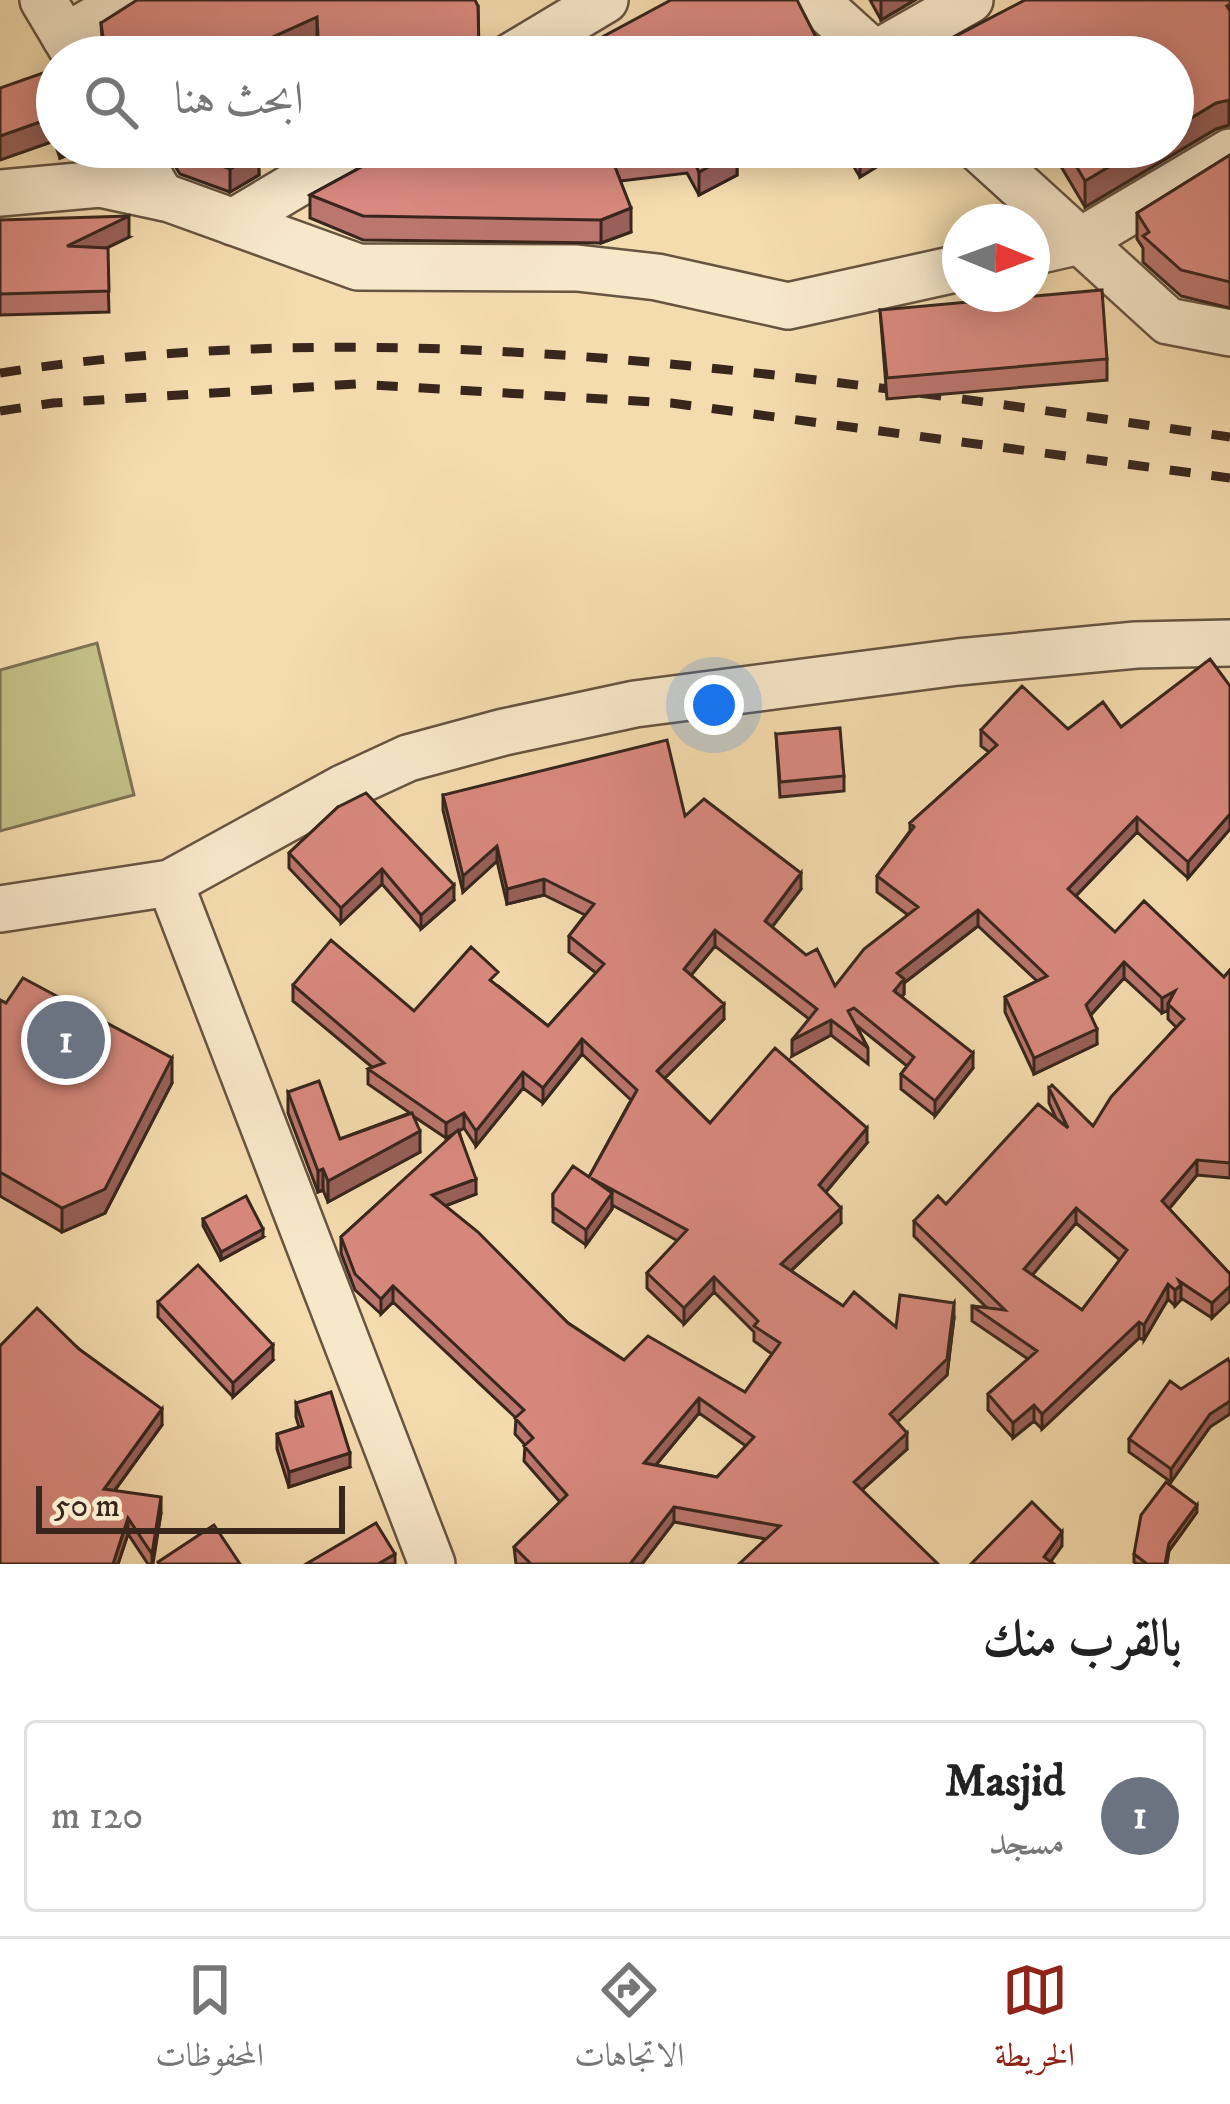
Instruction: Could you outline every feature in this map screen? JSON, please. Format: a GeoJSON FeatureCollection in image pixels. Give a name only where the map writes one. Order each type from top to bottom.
{"type":"FeatureCollection","features":[{"type":"Feature","properties":{"kind":"street"},"geometry":{"type":"LineString","coordinates":[[62,32],[128,0]]}},
{"type":"Feature","properties":{"kind":"street"},"geometry":{"type":"LineString","coordinates":[[545,36],[605,0]]}},
{"type":"Feature","properties":{"kind":"street"},"geometry":{"type":"LineString","coordinates":[[815,0],[854,36]]}},
{"type":"Feature","properties":{"kind":"street"},"geometry":{"type":"LineString","coordinates":[[910,36],[970,0]]}},
{"type":"Feature","properties":{"kind":"street"},"geometry":{"type":"LineString","coordinates":[[1050,248],[1080,241],[1230,152]]}},
{"type":"Feature","properties":{"kind":"street"},"geometry":{"type":"LineString","coordinates":[[145,168],[163,197]]}},
{"type":"Feature","properties":{"kind":"street"},"geometry":{"type":"LineString","coordinates":[[232,223],[324,168]]}},
{"type":"Feature","properties":{"kind":"street"},"geometry":{"type":"LineString","coordinates":[[999,168],[1168,321],[1230,333]]}},
{"type":"Feature","properties":{"kind":"street"},"geometry":{"type":"LineString","coordinates":[[0,193],[100,184],[163,197],[358,267],[578,268],[657,277],[788,306],[942,272]]}},
{"type":"Feature","properties":{"kind":"street"},"geometry":{"type":"LineString","coordinates":[[0,909],[170,883],[343,788],[408,758],[504,732],[635,704],[958,662],[1136,645],[1230,644]]}},
{"type":"Feature","properties":{"kind":"street"},"geometry":{"type":"LineString","coordinates":[[170,883],[432,1564]]}},
{"type":"Feature","properties":{"kind":"shaded area"},"geometry":{"type":"Polygon","coordinates":[[[97,643],[134,795],[0,831],[0,670],[97,643]]]}},
{"type":"Feature","properties":{"kind":"building"},"geometry":{"type":"Polygon","coordinates":[[[137,0],[475,0],[479,36],[318,36],[317,17],[275,36],[103,36],[101,23],[137,0]]]}},
{"type":"Feature","properties":{"kind":"building"},"geometry":{"type":"Polygon","coordinates":[[[671,0],[797,0],[815,36],[604,36],[671,0]]]}},
{"type":"Feature","properties":{"kind":"building"},"geometry":{"type":"Polygon","coordinates":[[[1025,0],[1230,0],[1230,100],[1194,116],[1194,36],[956,36],[1025,0]]]}},
{"type":"Feature","properties":{"kind":"building"},"geometry":{"type":"Polygon","coordinates":[[[36,75],[36,123],[0,136],[0,88],[36,75]]]}},
{"type":"Feature","properties":{"kind":"building"},"geometry":{"type":"Polygon","coordinates":[[[1230,155],[1230,282],[1181,270],[1143,236],[1149,232],[1137,213],[1230,155]]]}},
{"type":"Feature","properties":{"kind":"building"},"geometry":{"type":"Polygon","coordinates":[[[360,168],[615,168],[631,208],[601,220],[363,216],[310,195],[360,168]]]}},
{"type":"Feature","properties":{"kind":"building"},"geometry":{"type":"Polygon","coordinates":[[[1077,168],[1107,168],[1085,181],[1077,168]]]}},
{"type":"Feature","properties":{"kind":"building"},"geometry":{"type":"Polygon","coordinates":[[[129,216],[67,246],[108,248],[109,291],[0,294],[0,220],[129,216]]]}},
{"type":"Feature","properties":{"kind":"building"},"geometry":{"type":"Polygon","coordinates":[[[1102,290],[1107,359],[887,378],[880,310],[942,304],[942,312],[1050,312],[1050,295],[1102,290]]]}},
{"type":"Feature","properties":{"kind":"building"},"geometry":{"type":"Polygon","coordinates":[[[1210,659],[1230,686],[1230,814],[1188,862],[1137,817],[1068,889],[1115,932],[1144,901],[1224,977],[1230,970],[1230,1163],[1197,1160],[1162,1201],[1230,1274],[1230,1286],[1212,1303],[1179,1281],[1175,1290],[1168,1284],[1144,1325],[1139,1322],[1042,1414],[1034,1405],[1013,1423],[988,1394],[1037,1351],[972,1306],[1005,1310],[914,1221],[938,1196],[946,1204],[1038,1104],[1068,1128],[1049,1088],[1052,1085],[1093,1126],[1111,1097],[1184,1019],[1168,1004],[1175,991],[1162,998],[1124,962],[1086,1005],[1097,1029],[1034,1058],[1005,997],[1047,976],[978,910],[897,973],[904,979],[894,991],[973,1053],[935,1101],[901,1074],[914,1057],[854,1008],[848,1011],[868,1048],[831,1020],[792,1040],[817,1009],[715,930],[684,969],[724,1004],[657,1071],[710,1123],[775,1048],[867,1128],[819,1185],[841,1208],[781,1264],[843,1306],[854,1292],[896,1327],[900,1295],[954,1303],[947,1359],[890,1414],[907,1433],[854,1482],[938,1564],[739,1564],[780,1526],[674,1507],[630,1564],[531,1564],[514,1547],[567,1495],[524,1446],[533,1438],[515,1418],[524,1410],[393,1286],[381,1299],[355,1274],[341,1237],[458,1130],[476,1179],[432,1195],[478,1232],[568,1323],[624,1360],[648,1336],[745,1392],[780,1343],[754,1326],[758,1321],[714,1277],[684,1308],[647,1273],[687,1230],[591,1178],[612,1193],[586,1230],[553,1207],[553,1194],[573,1166],[589,1177],[637,1090],[582,1039],[543,1088],[523,1072],[476,1131],[464,1113],[446,1123],[368,1069],[384,1063],[293,985],[331,940],[414,1011],[471,947],[498,972],[490,980],[548,1026],[604,964],[569,936],[594,904],[544,879],[507,889],[497,846],[463,876],[443,795],[667,740],[685,816],[704,799],[801,873],[765,921],[806,955],[817,949],[835,986],[864,949],[918,907],[877,876],[914,827],[910,823],[997,745],[981,730],[1022,686],[1068,729],[1103,702],[1121,727],[1210,659]],[[1076,1208],[1024,1269],[1082,1310],[1127,1250],[1076,1208]],[[699,1398],[644,1463],[717,1477],[754,1437],[699,1398]]]}},
{"type":"Feature","properties":{"kind":"building"},"geometry":{"type":"Polygon","coordinates":[[[840,728],[844,776],[780,782],[776,734],[840,728]]]}},
{"type":"Feature","properties":{"kind":"building"},"geometry":{"type":"Polygon","coordinates":[[[366,793],[454,885],[421,915],[382,869],[341,908],[289,853],[338,807],[366,793]]]}},
{"type":"Feature","properties":{"kind":"building"},"geometry":{"type":"Polygon","coordinates":[[[23,978],[172,1058],[105,1189],[62,1208],[0,1172],[0,1000],[6,1003],[23,978]]]}},
{"type":"Feature","properties":{"kind":"building"},"geometry":{"type":"Polygon","coordinates":[[[319,1081],[340,1139],[412,1113],[420,1131],[328,1181],[323,1169],[318,1171],[288,1092],[319,1081]]]}},
{"type":"Feature","properties":{"kind":"building"},"geometry":{"type":"Polygon","coordinates":[[[246,1196],[263,1229],[221,1252],[203,1219],[246,1196]]]}},
{"type":"Feature","properties":{"kind":"building"},"geometry":{"type":"Polygon","coordinates":[[[198,1265],[273,1345],[233,1383],[158,1302],[198,1265]]]}},
{"type":"Feature","properties":{"kind":"building"},"geometry":{"type":"Polygon","coordinates":[[[37,1308],[79,1349],[162,1409],[104,1489],[161,1497],[152,1554],[128,1518],[113,1564],[0,1564],[0,1346],[37,1308]]]}},
{"type":"Feature","properties":{"kind":"building"},"geometry":{"type":"Polygon","coordinates":[[[1228,1359],[1230,1401],[1210,1414],[1171,1469],[1129,1439],[1170,1381],[1181,1389],[1228,1359]]]}},
{"type":"Feature","properties":{"kind":"building"},"geometry":{"type":"Polygon","coordinates":[[[331,1392],[350,1453],[289,1472],[277,1434],[303,1426],[296,1403],[331,1392]]]}},
{"type":"Feature","properties":{"kind":"building"},"geometry":{"type":"Polygon","coordinates":[[[1166,1482],[1197,1505],[1169,1543],[1165,1564],[1147,1564],[1134,1554],[1141,1515],[1166,1482]]]}},
{"type":"Feature","properties":{"kind":"building"},"geometry":{"type":"Polygon","coordinates":[[[1032,1502],[1062,1532],[1044,1557],[1054,1564],[971,1564],[1032,1502]]]}},
{"type":"Feature","properties":{"kind":"building"},"geometry":{"type":"Polygon","coordinates":[[[376,1523],[395,1554],[378,1564],[306,1564],[376,1523]]]}},
{"type":"Feature","properties":{"kind":"building"},"geometry":{"type":"Polygon","coordinates":[[[214,1525],[240,1564],[159,1564],[158,1562],[214,1525]]]}},
{"type":"Feature","properties":{"kind":"railway"},"geometry":{"type":"LineString","coordinates":[[0,373],[154,355],[308,348],[462,350],[771,375],[1230,437]]}},
{"type":"Feature","properties":{"kind":"railway"},"geometry":{"type":"LineString","coordinates":[[0,411],[53,403],[356,384],[671,403],[1230,478]]}},
{"type":"Feature","properties":{"kind":"place","name":"Masjid"},"geometry":{"type":"Point","coordinates":[66,1040]}}]}
